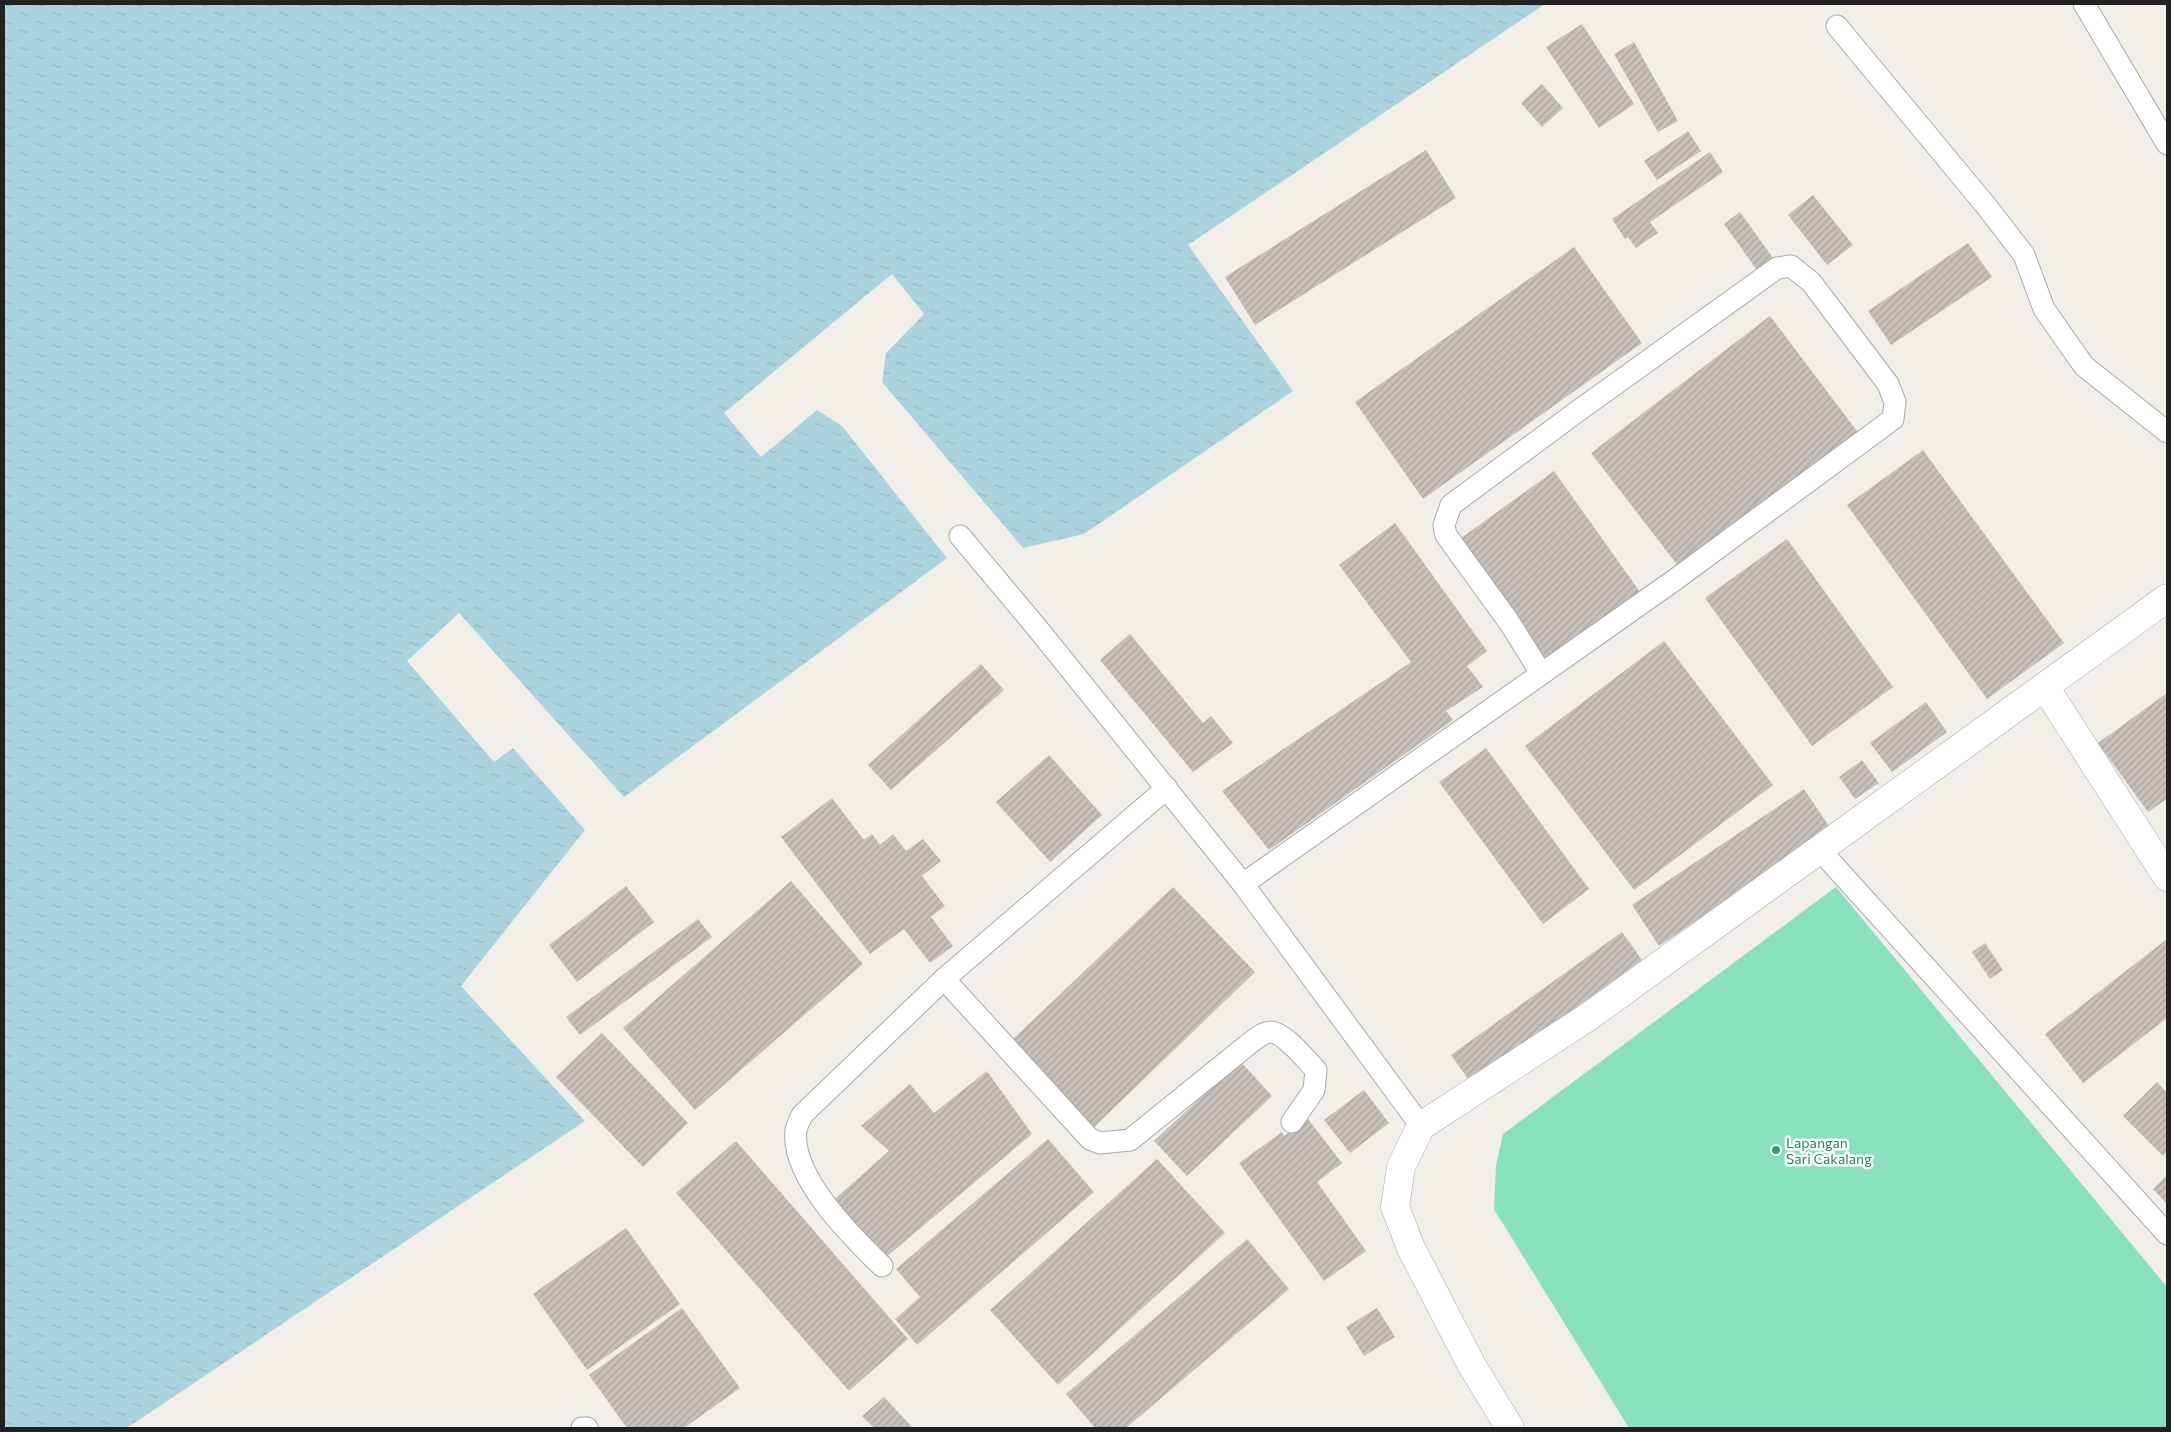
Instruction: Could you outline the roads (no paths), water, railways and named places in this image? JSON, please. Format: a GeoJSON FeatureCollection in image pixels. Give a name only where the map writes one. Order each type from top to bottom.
{"type":"FeatureCollection","features":[{"type":"Feature","properties":{"kind":"street"},"geometry":{"type":"LineString","coordinates":[[1510,1428],[1471,1364],[1411,1248],[1395,1207],[1401,1167],[1420,1126],[1588,1017],[2167,598]]}},
{"type":"Feature","properties":{"kind":"street"},"geometry":{"type":"LineString","coordinates":[[2044,687],[2167,877]]}},
{"type":"Feature","properties":{"kind":"lane"},"geometry":{"type":"LineString","coordinates":[[2084,4],[2167,144]]}},
{"type":"Feature","properties":{"kind":"lane"},"geometry":{"type":"LineString","coordinates":[[1838,26],[1987,207],[2024,255],[2044,309],[2084,366],[2167,432]]}},
{"type":"Feature","properties":{"kind":"lane"},"geometry":{"type":"LineString","coordinates":[[1243,884],[1676,579],[1893,419],[1895,402],[1888,384],[1811,282],[1791,266],[1777,268],[1451,505],[1445,516],[1446,534],[1510,622],[1541,673]]}},
{"type":"Feature","properties":{"kind":"lane"},"geometry":{"type":"LineString","coordinates":[[960,536],[1038,629],[1243,884],[1420,1126]]}},
{"type":"Feature","properties":{"kind":"lane"},"geometry":{"type":"LineString","coordinates":[[882,1266],[848,1232],[819,1194],[803,1167],[797,1148],[796,1129],[802,1116],[944,979],[1167,788]]}},
{"type":"Feature","properties":{"kind":"lane"},"geometry":{"type":"LineString","coordinates":[[1819,849],[2167,1234]]}},
{"type":"Feature","properties":{"kind":"lane"},"geometry":{"type":"LineString","coordinates":[[944,979],[1090,1139],[1100,1143],[1130,1140],[1250,1042],[1264,1033],[1272,1032],[1284,1037],[1316,1070],[1314,1090],[1292,1122]]}},
{"type":"Feature","properties":{"kind":"lane"},"geometry":{"type":"LineString","coordinates":[[582,1428],[587,1428]]}},
{"type":"Feature","properties":{"kind":"water"},"geometry":{"type":"Polygon","coordinates":[[[4,4],[1545,4],[1188,245],[1293,391],[1084,534],[1023,548],[882,382],[886,353],[924,314],[892,274],[724,413],[761,457],[817,410],[842,426],[947,558],[624,797],[459,613],[407,661],[494,762],[513,748],[585,830],[461,986],[585,1121],[127,1428],[4,1428],[4,4]]]}},
{"type":"Feature","properties":{"kind":"place","name":"Lapangan Sari Cakalang"},"geometry":{"type":"Point","coordinates":[1776,1150]}}]}
